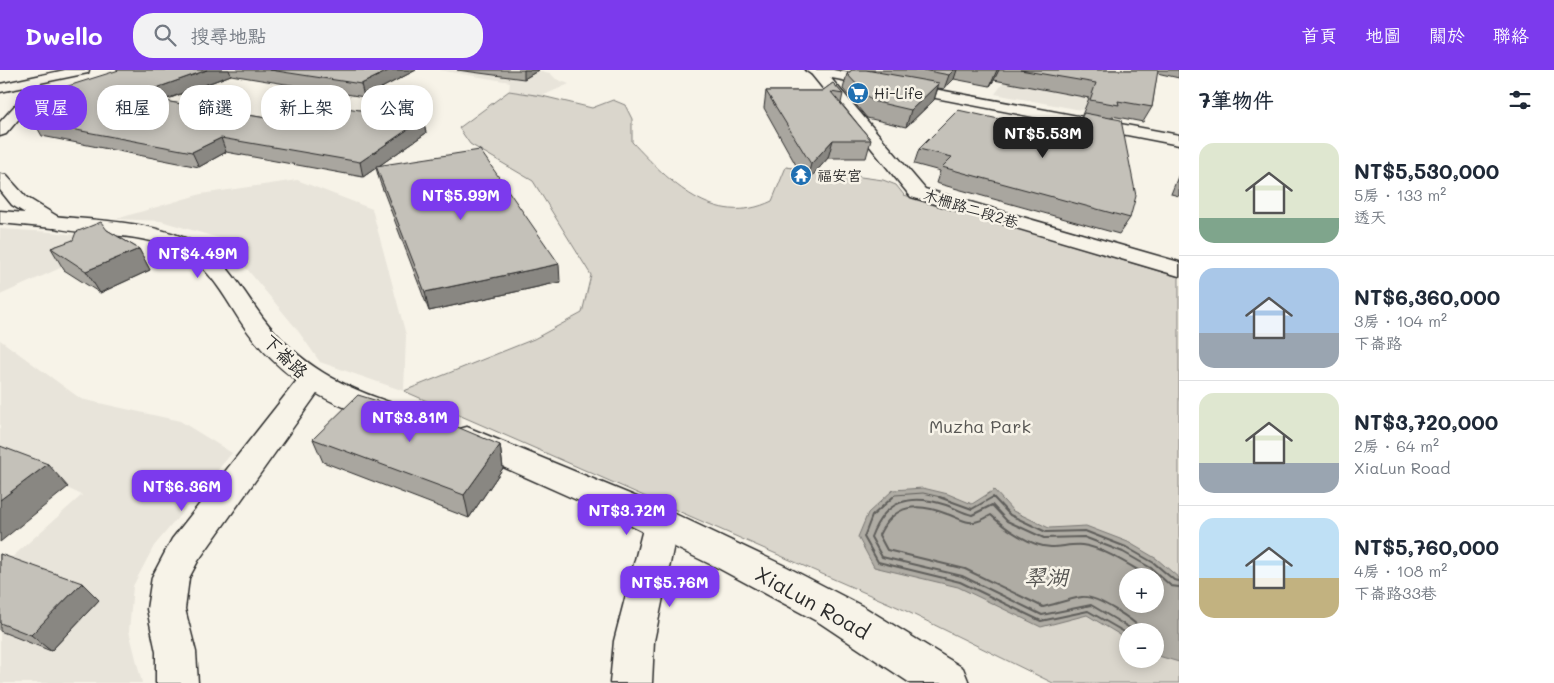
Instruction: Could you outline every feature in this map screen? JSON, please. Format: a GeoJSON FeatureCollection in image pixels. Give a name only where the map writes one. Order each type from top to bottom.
{"type":"FeatureCollection","features":[{"type":"Feature","properties":{"kind":"street"},"geometry":{"type":"LineString","coordinates":[[0,88],[83,70]]}},
{"type":"Feature","properties":{"kind":"street"},"geometry":{"type":"LineString","coordinates":[[813,70],[1179,140]]}},
{"type":"Feature","properties":{"kind":"street","name":"木柵路二段2巷"},"geometry":{"type":"LineString","coordinates":[[813,70],[823,78],[918,193],[1179,269]]}},
{"type":"Feature","properties":{"kind":"street"},"geometry":{"type":"LineString","coordinates":[[839,70],[1179,135]]}},
{"type":"Feature","properties":{"kind":"street"},"geometry":{"type":"LineString","coordinates":[[0,131],[26,102],[35,80]]}},
{"type":"Feature","properties":{"kind":"street","name":"下崙路"},"geometry":{"type":"LineString","coordinates":[[0,179],[18,201],[53,222],[138,232],[167,239],[192,250],[218,271],[262,333],[287,360],[312,381],[185,550],[171,577],[166,609],[176,652],[176,683]]}},
{"type":"Feature","properties":{"kind":"street"},"geometry":{"type":"LineString","coordinates":[[0,210],[18,201]]}},
{"type":"Feature","properties":{"kind":"street"},"geometry":{"type":"LineString","coordinates":[[0,217],[53,222]]}},
{"type":"Feature","properties":{"kind":"street","name":"XiaLun Road"},"geometry":{"type":"LineString","coordinates":[[312,381],[348,400],[457,434],[562,478],[762,572],[819,602],[948,683]]}},
{"type":"Feature","properties":{"kind":"street"},"geometry":{"type":"LineString","coordinates":[[631,683],[634,641],[661,525]]}},
{"type":"Feature","properties":{"kind":"shaded area"},"geometry":{"type":"Polygon","coordinates":[[[439,70],[541,70],[539,71],[550,73],[556,79],[569,84],[542,96],[509,91],[510,82],[439,70]]]}},
{"type":"Feature","properties":{"kind":"shaded area"},"geometry":{"type":"Polygon","coordinates":[[[1013,70],[1110,70],[1097,113],[995,94],[1013,70]]]}},
{"type":"Feature","properties":{"kind":"shaded area"},"geometry":{"type":"Polygon","coordinates":[[[297,180],[372,209],[406,335],[404,391],[320,362],[296,328],[222,239],[161,221],[116,219],[201,194],[297,180]]]}},
{"type":"Feature","properties":{"kind":"shaded area"},"geometry":{"type":"Polygon","coordinates":[[[0,229],[52,232],[111,240],[105,248],[0,295],[0,229]]]}},
{"type":"Feature","properties":{"kind":"shaded area"},"geometry":{"type":"Polygon","coordinates":[[[0,340],[81,399],[180,421],[232,453],[154,546],[133,586],[129,631],[142,683],[0,683],[0,568],[82,495],[0,457],[0,340]]]}},
{"type":"Feature","properties":{"kind":"green space","name":"Muzha Park"},"geometry":{"type":"Polygon","coordinates":[[[509,91],[542,96],[592,108],[613,100],[625,105],[632,119],[632,142],[661,172],[677,185],[694,197],[712,205],[731,209],[751,208],[772,201],[786,167],[883,180],[896,185],[904,195],[1179,277],[1179,683],[1053,683],[902,609],[404,391],[534,339],[582,313],[591,275],[533,181],[470,144],[459,128],[509,91]]]}},
{"type":"Feature","properties":{"kind":"water","name":"翠湖"},"geometry":{"type":"Polygon","coordinates":[[[923,488],[948,494],[972,504],[994,490],[1013,511],[1049,528],[1086,526],[1128,542],[1157,559],[1179,578],[1179,662],[1164,658],[1164,623],[1119,623],[1119,634],[1087,615],[1041,627],[958,587],[874,567],[858,537],[868,513],[893,490],[923,488]]]}},
{"type":"Feature","properties":{"kind":"building"},"geometry":{"type":"Polygon","coordinates":[[[119,70],[207,70],[165,85],[97,85],[97,130],[169,130],[169,102],[179,104],[179,130],[251,130],[251,116],[261,117],[261,130],[351,130],[351,109],[361,110],[361,130],[407,130],[360,162],[221,138],[192,152],[76,130],[87,130],[87,85],[71,85],[119,70]]]}},
{"type":"Feature","properties":{"kind":"building"},"geometry":{"type":"Polygon","coordinates":[[[270,70],[390,70],[361,84],[270,70]]]}},
{"type":"Feature","properties":{"kind":"building"},"geometry":{"type":"Polygon","coordinates":[[[852,70],[866,70],[939,83],[911,110],[872,101],[847,74],[852,70]]]}},
{"type":"Feature","properties":{"kind":"building"},"geometry":{"type":"Polygon","coordinates":[[[923,70],[954,70],[949,75],[923,70]]]}},
{"type":"Feature","properties":{"kind":"building"},"geometry":{"type":"Polygon","coordinates":[[[1020,70],[1158,70],[1152,107],[1118,101],[1119,105],[1090,100],[1096,83],[1020,70]]]}},
{"type":"Feature","properties":{"kind":"building"},"geometry":{"type":"Polygon","coordinates":[[[833,83],[843,94],[831,92],[871,140],[833,140],[811,164],[766,91],[822,91],[833,83]]]}},
{"type":"Feature","properties":{"kind":"building"},"geometry":{"type":"Polygon","coordinates":[[[958,110],[1084,138],[1082,116],[1084,113],[1121,120],[1136,196],[1130,218],[942,167],[952,157],[919,149],[958,110]]]}},
{"type":"Feature","properties":{"kind":"building"},"geometry":{"type":"Polygon","coordinates":[[[480,150],[559,264],[425,292],[376,166],[480,150]]]}},
{"type":"Feature","properties":{"kind":"building"},"geometry":{"type":"Polygon","coordinates":[[[101,222],[107,230],[139,249],[86,271],[51,248],[73,240],[76,232],[101,222]]]}},
{"type":"Feature","properties":{"kind":"building"},"geometry":{"type":"Polygon","coordinates":[[[358,395],[443,421],[500,445],[464,495],[313,439],[358,395]]]}},
{"type":"Feature","properties":{"kind":"building"},"geometry":{"type":"Polygon","coordinates":[[[0,446],[48,464],[0,500],[0,446]]]}},
{"type":"Feature","properties":{"kind":"building"},"geometry":{"type":"Polygon","coordinates":[[[0,554],[82,583],[31,635],[0,623],[0,554]]]}},
{"type":"Feature","properties":{"kind":"place","name":"Hi-Life"},"geometry":{"type":"Point","coordinates":[858,93]}},
{"type":"Feature","properties":{"kind":"place","name":"福安宮"},"geometry":{"type":"Point","coordinates":[801,175]}}]}
